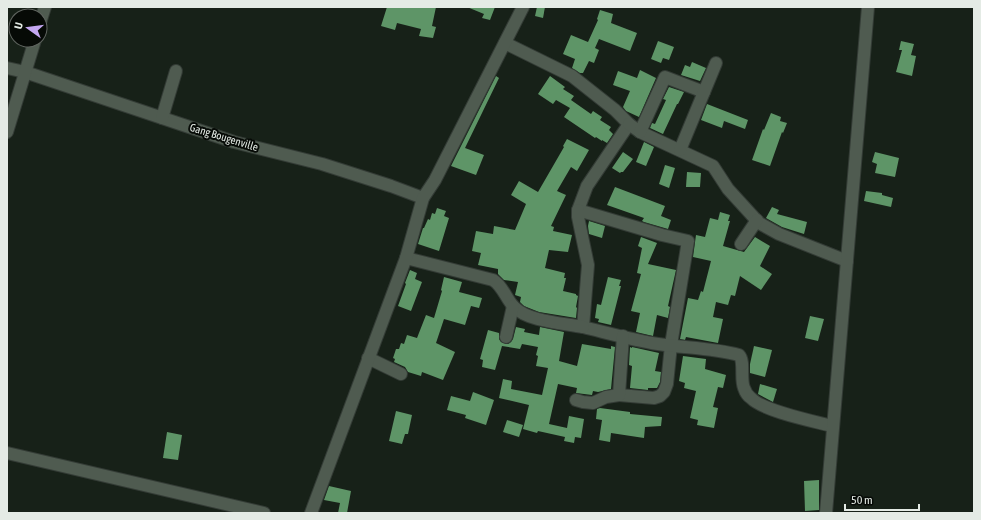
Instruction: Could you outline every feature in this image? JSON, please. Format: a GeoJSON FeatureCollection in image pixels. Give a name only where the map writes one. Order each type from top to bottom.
{"type":"FeatureCollection","features":[{"type":"Feature","properties":{"kind":"street"},"geometry":{"type":"LineString","coordinates":[[311,513],[406,258],[423,198],[435,180],[523,7]]}},
{"type":"Feature","properties":{"kind":"street"},"geometry":{"type":"LineString","coordinates":[[826,513],[832,426],[868,7]]}},
{"type":"Feature","properties":{"kind":"street"},"geometry":{"type":"LineString","coordinates":[[505,43],[572,76],[640,132],[713,166],[728,189],[757,220],[779,234],[847,261]]}},
{"type":"Feature","properties":{"kind":"street"},"geometry":{"type":"LineString","coordinates":[[7,132],[32,48]]}},
{"type":"Feature","properties":{"kind":"street"},"geometry":{"type":"LineString","coordinates":[[680,150],[716,63]]}},
{"type":"Feature","properties":{"kind":"street","name":"Gang Bougenville"},"geometry":{"type":"LineString","coordinates":[[7,68],[25,72],[234,142],[322,164],[423,198]]}},
{"type":"Feature","properties":{"kind":"street"},"geometry":{"type":"LineString","coordinates":[[162,118],[176,71]]}},
{"type":"Feature","properties":{"kind":"street"},"geometry":{"type":"LineString","coordinates":[[640,132],[665,77],[704,92]]}},
{"type":"Feature","properties":{"kind":"street"},"geometry":{"type":"LineString","coordinates":[[583,327],[588,265],[578,217],[578,210],[587,186],[629,124]]}},
{"type":"Feature","properties":{"kind":"street"},"geometry":{"type":"LineString","coordinates":[[576,400],[593,403],[606,397],[619,395],[654,398],[660,396],[664,392],[667,384],[671,345],[688,241],[662,235],[578,210]]}},
{"type":"Feature","properties":{"kind":"street"},"geometry":{"type":"LineString","coordinates":[[741,244],[757,220]]}},
{"type":"Feature","properties":{"kind":"street"},"geometry":{"type":"LineString","coordinates":[[406,258],[493,280],[497,282],[513,306],[522,313],[538,319],[583,327],[635,340],[739,355],[742,360],[741,372],[744,387],[751,398],[769,409],[832,426]]}},
{"type":"Feature","properties":{"kind":"street"},"geometry":{"type":"LineString","coordinates":[[506,337],[513,306]]}},
{"type":"Feature","properties":{"kind":"street"},"geometry":{"type":"LineString","coordinates":[[619,395],[623,336]]}},
{"type":"Feature","properties":{"kind":"street"},"geometry":{"type":"LineString","coordinates":[[368,358],[401,374]]}},
{"type":"Feature","properties":{"kind":"street"},"geometry":{"type":"LineString","coordinates":[[7,453],[264,513]]}},
{"type":"Feature","properties":{"kind":"building"},"geometry":{"type":"Polygon","coordinates":[[[387,7],[436,7],[432,26],[436,27],[433,38],[419,36],[421,29],[397,23],[395,30],[381,26],[387,7]]]}},
{"type":"Feature","properties":{"kind":"building"},"geometry":{"type":"Polygon","coordinates":[[[467,7],[495,7],[490,20],[482,18],[484,14],[467,7]]]}},
{"type":"Feature","properties":{"kind":"building"},"geometry":{"type":"Polygon","coordinates":[[[537,7],[545,7],[543,18],[535,16],[537,7]]]}},
{"type":"Feature","properties":{"kind":"building"},"geometry":{"type":"Polygon","coordinates":[[[600,10],[613,14],[611,23],[637,33],[630,51],[599,39],[595,48],[599,50],[594,63],[589,61],[583,73],[580,73],[572,68],[575,59],[563,54],[571,35],[588,42],[598,20],[600,10]]]}},
{"type":"Feature","properties":{"kind":"building"},"geometry":{"type":"Polygon","coordinates":[[[658,41],[674,47],[669,60],[663,58],[661,63],[651,59],[658,41]]]}},
{"type":"Feature","properties":{"kind":"building"},"geometry":{"type":"Polygon","coordinates":[[[901,41],[914,44],[911,55],[916,56],[912,76],[896,72],[902,50],[899,50],[901,41]]]}},
{"type":"Feature","properties":{"kind":"building"},"geometry":{"type":"Polygon","coordinates":[[[692,62],[706,68],[700,81],[681,75],[685,65],[690,67],[692,62]]]}},
{"type":"Feature","properties":{"kind":"building"},"geometry":{"type":"Polygon","coordinates":[[[640,70],[656,78],[639,117],[626,111],[623,107],[630,91],[613,85],[618,71],[637,78],[640,70]]]}},
{"type":"Feature","properties":{"kind":"building"},"geometry":{"type":"Polygon","coordinates":[[[496,76],[499,78],[465,148],[484,155],[476,175],[451,166],[496,76]]]}},
{"type":"Feature","properties":{"kind":"building"},"geometry":{"type":"Polygon","coordinates":[[[550,76],[565,87],[563,89],[574,96],[571,100],[591,114],[593,111],[602,117],[600,120],[611,127],[609,130],[613,134],[607,143],[596,137],[595,138],[564,117],[570,108],[556,100],[553,104],[538,94],[550,76]]]}},
{"type":"Feature","properties":{"kind":"building"},"geometry":{"type":"Polygon","coordinates":[[[669,87],[684,92],[663,134],[650,128],[652,123],[655,124],[666,100],[663,99],[669,87]]]}},
{"type":"Feature","properties":{"kind":"building"},"geometry":{"type":"Polygon","coordinates":[[[707,104],[748,120],[745,129],[724,121],[722,128],[701,120],[707,104]]]}},
{"type":"Feature","properties":{"kind":"building"},"geometry":{"type":"Polygon","coordinates":[[[771,113],[781,117],[780,121],[787,123],[783,133],[782,132],[770,166],[752,160],[763,129],[764,130],[771,113]]]}},
{"type":"Feature","properties":{"kind":"building"},"geometry":{"type":"Polygon","coordinates":[[[567,139],[589,150],[577,171],[571,167],[557,191],[566,195],[551,226],[554,227],[553,231],[572,235],[568,252],[549,250],[545,268],[565,273],[564,278],[566,278],[563,291],[576,294],[578,296],[576,318],[539,312],[524,306],[520,302],[521,297],[515,295],[518,282],[504,280],[498,274],[498,269],[478,265],[481,253],[472,251],[476,231],[493,234],[494,226],[515,230],[526,204],[511,195],[519,181],[538,192],[564,147],[563,146],[567,139]]]}},
{"type":"Feature","properties":{"kind":"building"},"geometry":{"type":"Polygon","coordinates":[[[644,142],[654,147],[646,166],[636,162],[644,142]]]}},
{"type":"Feature","properties":{"kind":"building"},"geometry":{"type":"Polygon","coordinates":[[[623,152],[633,159],[623,172],[620,173],[612,168],[623,152]]]}},
{"type":"Feature","properties":{"kind":"building"},"geometry":{"type":"Polygon","coordinates":[[[875,152],[899,158],[895,177],[875,173],[877,164],[872,162],[875,152]]]}},
{"type":"Feature","properties":{"kind":"building"},"geometry":{"type":"Polygon","coordinates":[[[665,165],[675,168],[669,188],[659,184],[665,165]]]}},
{"type":"Feature","properties":{"kind":"building"},"geometry":{"type":"Polygon","coordinates":[[[687,172],[701,173],[700,187],[686,187],[687,172]]]}},
{"type":"Feature","properties":{"kind":"building"},"geometry":{"type":"Polygon","coordinates":[[[615,187],[665,206],[661,216],[671,220],[668,229],[644,222],[642,221],[644,218],[607,205],[615,187]]]}},
{"type":"Feature","properties":{"kind":"building"},"geometry":{"type":"Polygon","coordinates":[[[866,191],[882,193],[882,195],[893,198],[891,207],[864,201],[866,191]]]}},
{"type":"Feature","properties":{"kind":"building"},"geometry":{"type":"Polygon","coordinates":[[[772,207],[779,210],[777,214],[807,222],[804,234],[782,227],[766,218],[772,207]]]}},
{"type":"Feature","properties":{"kind":"building"},"geometry":{"type":"Polygon","coordinates":[[[437,208],[446,211],[444,216],[449,218],[439,251],[418,244],[423,228],[428,219],[430,220],[432,213],[435,214],[437,208]]]}},
{"type":"Feature","properties":{"kind":"building"},"geometry":{"type":"Polygon","coordinates":[[[720,212],[730,215],[728,221],[730,221],[723,246],[744,252],[755,237],[770,246],[760,266],[772,274],[761,290],[740,276],[735,296],[731,295],[728,305],[716,302],[713,317],[723,319],[718,343],[686,337],[685,340],[680,339],[688,298],[698,300],[701,291],[703,292],[711,261],[693,257],[696,235],[705,237],[710,218],[718,220],[720,212]]]}},
{"type":"Feature","properties":{"kind":"building"},"geometry":{"type":"Polygon","coordinates":[[[589,221],[605,226],[602,238],[589,234],[589,221]]]}},
{"type":"Feature","properties":{"kind":"building"},"geometry":{"type":"Polygon","coordinates":[[[641,237],[657,243],[648,264],[676,270],[668,306],[670,307],[668,318],[657,315],[653,336],[636,332],[640,313],[631,311],[641,274],[637,273],[642,248],[638,246],[641,237]]]}},
{"type":"Feature","properties":{"kind":"building"},"geometry":{"type":"Polygon","coordinates":[[[410,270],[417,273],[415,279],[422,282],[411,311],[398,306],[410,270]]]}},
{"type":"Feature","properties":{"kind":"building"},"geometry":{"type":"Polygon","coordinates":[[[444,277],[462,282],[459,292],[482,298],[479,308],[471,306],[465,325],[444,319],[436,343],[455,352],[443,380],[422,372],[421,376],[408,372],[405,367],[394,362],[395,359],[393,358],[396,349],[399,349],[401,343],[404,344],[407,335],[417,338],[426,315],[434,318],[442,291],[444,277]]]}},
{"type":"Feature","properties":{"kind":"building"},"geometry":{"type":"Polygon","coordinates":[[[608,277],[621,280],[619,286],[621,286],[611,325],[598,322],[599,319],[595,318],[597,304],[601,305],[608,277]]]}},
{"type":"Feature","properties":{"kind":"building"},"geometry":{"type":"Polygon","coordinates":[[[810,316],[824,319],[818,341],[805,338],[810,316]]]}},
{"type":"Feature","properties":{"kind":"building"},"geometry":{"type":"Polygon","coordinates":[[[516,327],[525,329],[524,332],[539,335],[540,327],[564,332],[559,361],[577,366],[582,344],[611,349],[611,346],[615,347],[611,389],[598,392],[593,391],[592,395],[576,393],[577,388],[558,384],[549,424],[567,428],[569,416],[584,419],[581,438],[575,437],[574,443],[564,441],[565,437],[538,431],[537,433],[523,429],[529,405],[499,398],[503,379],[512,381],[511,389],[542,395],[548,368],[536,366],[538,347],[522,344],[520,349],[502,346],[495,370],[482,367],[483,360],[480,359],[488,330],[499,333],[499,339],[501,342],[508,344],[513,339],[516,327]]]}},
{"type":"Feature","properties":{"kind":"building"},"geometry":{"type":"Polygon","coordinates":[[[754,346],[772,350],[765,377],[750,373],[750,364],[754,346]]]}},
{"type":"Feature","properties":{"kind":"building"},"geometry":{"type":"Polygon","coordinates":[[[630,347],[659,353],[655,371],[661,372],[660,382],[657,388],[648,388],[648,390],[630,388],[632,366],[629,365],[630,347]]]}},
{"type":"Feature","properties":{"kind":"building"},"geometry":{"type":"Polygon","coordinates":[[[683,356],[706,359],[705,369],[726,375],[723,388],[718,387],[713,407],[718,408],[714,428],[697,425],[698,420],[690,418],[696,391],[684,388],[685,383],[679,381],[683,356]]]}},
{"type":"Feature","properties":{"kind":"building"},"geometry":{"type":"Polygon","coordinates":[[[760,384],[777,389],[773,402],[758,394],[760,384]]]}},
{"type":"Feature","properties":{"kind":"building"},"geometry":{"type":"Polygon","coordinates":[[[473,392],[494,400],[486,425],[465,418],[466,415],[447,410],[451,396],[470,401],[473,392]]]}},
{"type":"Feature","properties":{"kind":"building"},"geometry":{"type":"Polygon","coordinates":[[[600,408],[630,412],[630,414],[662,417],[661,426],[645,427],[644,438],[611,433],[610,442],[599,440],[602,420],[596,419],[597,409],[600,408]]]}},
{"type":"Feature","properties":{"kind":"building"},"geometry":{"type":"Polygon","coordinates":[[[396,411],[412,415],[408,434],[405,434],[402,444],[389,441],[396,411]]]}},
{"type":"Feature","properties":{"kind":"building"},"geometry":{"type":"Polygon","coordinates":[[[507,420],[523,425],[519,437],[503,432],[507,420]]]}},
{"type":"Feature","properties":{"kind":"building"},"geometry":{"type":"Polygon","coordinates":[[[167,432],[182,435],[178,460],[163,458],[167,432]]]}},
{"type":"Feature","properties":{"kind":"building"},"geometry":{"type":"Polygon","coordinates":[[[819,480],[819,510],[805,511],[804,481],[819,480]]]}},
{"type":"Feature","properties":{"kind":"building"},"geometry":{"type":"Polygon","coordinates":[[[329,486],[351,491],[347,513],[338,513],[340,503],[324,500],[329,486]]]}}]}
